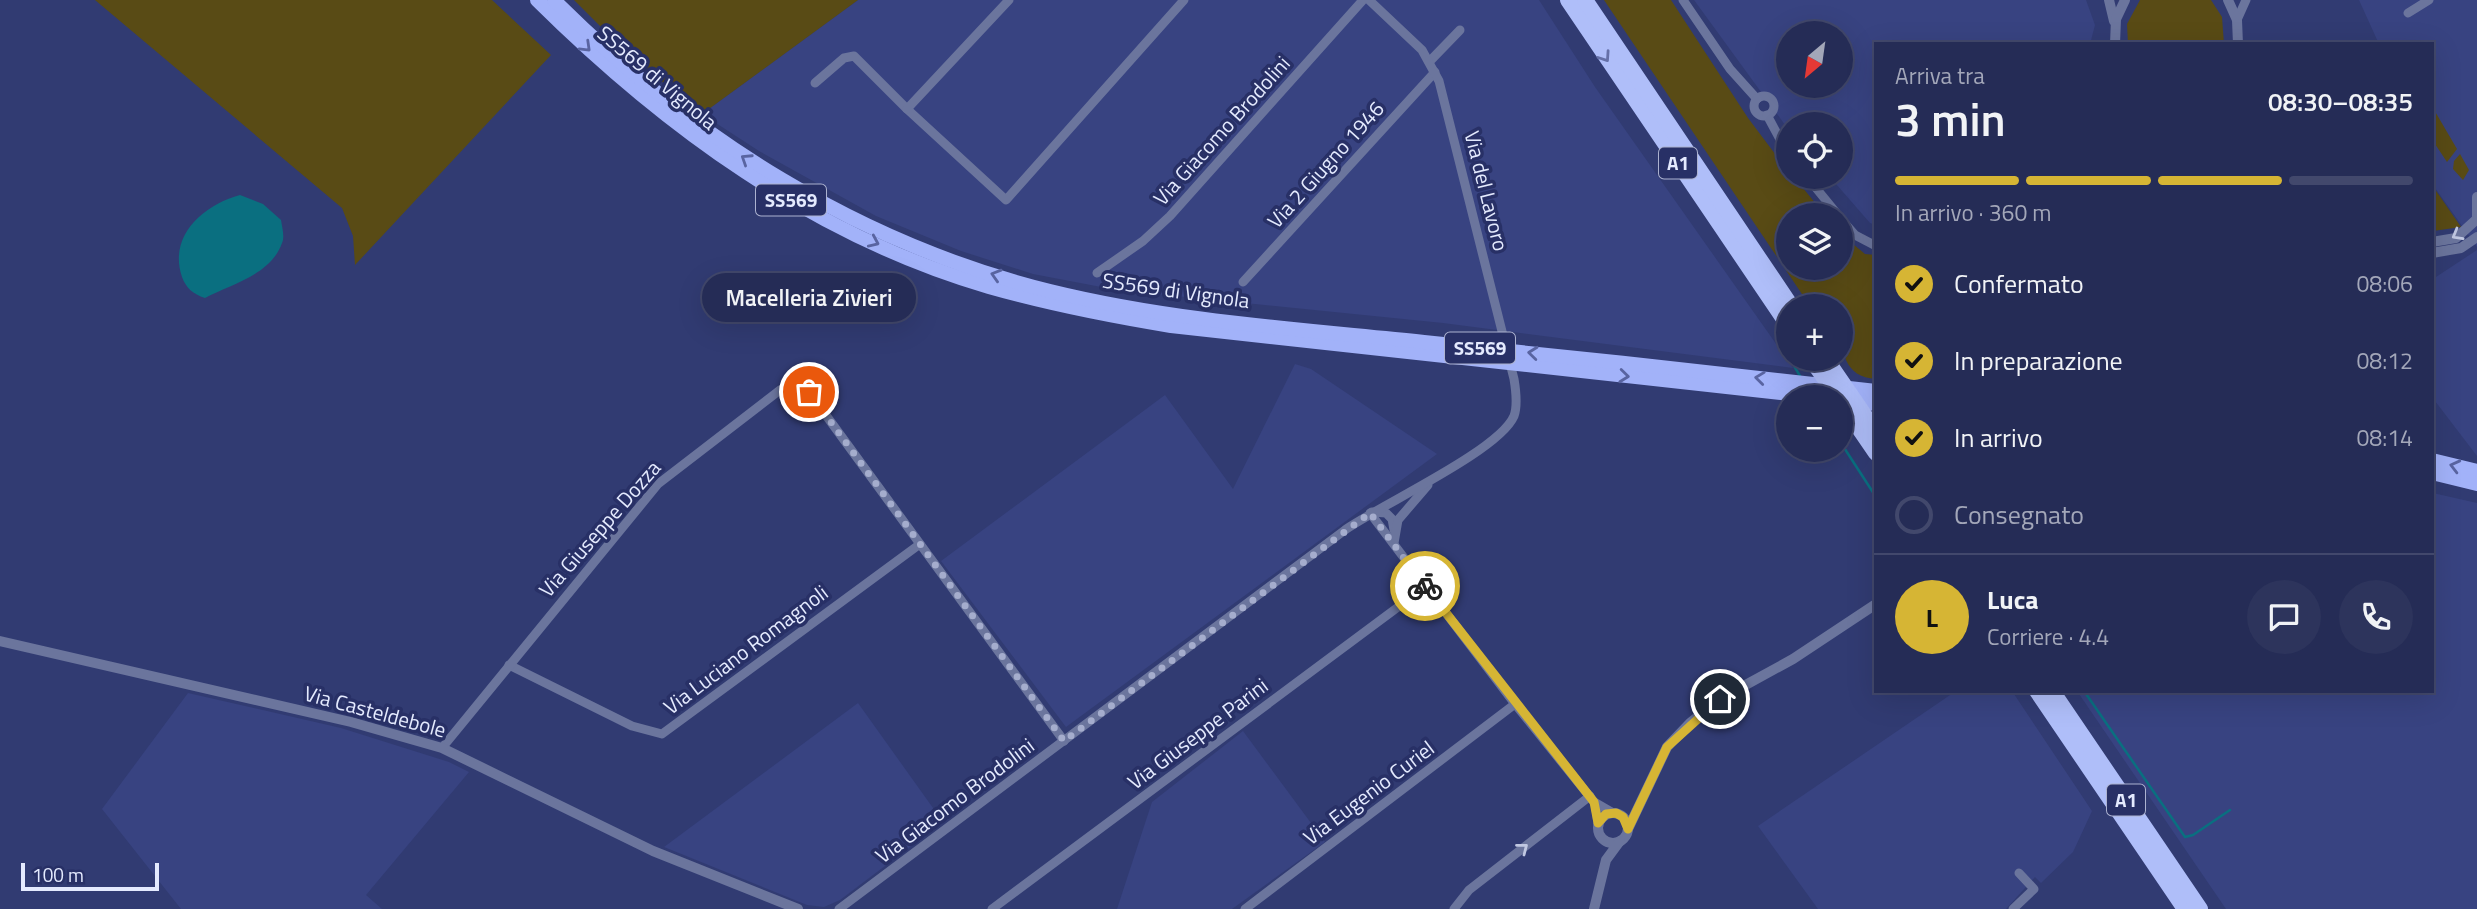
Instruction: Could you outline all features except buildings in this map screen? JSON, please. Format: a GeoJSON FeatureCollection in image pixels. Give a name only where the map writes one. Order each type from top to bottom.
{"type":"FeatureCollection","features":[{"type":"Feature","properties":{"kind":"highway","name":"SS569 di Vignola"},"geometry":{"type":"LineString","coordinates":[[537,0],[615,76],[664,116],[760,183],[823,218],[915,261],[987,286],[1094,313],[1185,328],[1776,393]]}},
{"type":"Feature","properties":{"kind":"highway","name":"SS569 di Vignola"},"geometry":{"type":"LineString","coordinates":[[554,0],[624,66],[671,105],[732,149],[799,191],[920,249],[986,272],[1085,298],[1200,318],[1874,391]]}},
{"type":"Feature","properties":{"kind":"highway","name":"A1"},"geometry":{"type":"LineString","coordinates":[[1568,0],[1776,307]]}},
{"type":"Feature","properties":{"kind":"highway","name":"A1"},"geometry":{"type":"LineString","coordinates":[[1585,0],[1783,294]]}},
{"type":"Feature","properties":{"kind":"highway"},"geometry":{"type":"LineString","coordinates":[[1834,371],[1874,429]]}},
{"type":"Feature","properties":{"kind":"highway"},"geometry":{"type":"LineString","coordinates":[[1794,382],[1874,384]]}},
{"type":"Feature","properties":{"kind":"highway"},"geometry":{"type":"LineString","coordinates":[[1853,401],[1874,404]]}},
{"type":"Feature","properties":{"kind":"highway"},"geometry":{"type":"LineString","coordinates":[[1853,419],[1874,450]]}},
{"type":"Feature","properties":{"kind":"highway"},"geometry":{"type":"LineString","coordinates":[[2434,460],[2477,471]]}},
{"type":"Feature","properties":{"kind":"highway"},"geometry":{"type":"LineString","coordinates":[[2437,475],[2477,484]]}},
{"type":"Feature","properties":{"kind":"highway","name":"A1"},"geometry":{"type":"LineString","coordinates":[[2038,693],[2185,909]]}},
{"type":"Feature","properties":{"kind":"highway","name":"A1"},"geometry":{"type":"LineString","coordinates":[[2053,693],[2200,909]]}},
{"type":"Feature","properties":{"kind":"street"},"geometry":{"type":"LineString","coordinates":[[907,110],[1009,0]]}},
{"type":"Feature","properties":{"kind":"street"},"geometry":{"type":"LineString","coordinates":[[815,83],[844,58],[855,56],[907,110],[1006,200],[1184,0]]}},
{"type":"Feature","properties":{"kind":"street","name":"Via Giacomo Brodolini"},"geometry":{"type":"LineString","coordinates":[[1097,273],[1143,241],[1170,216],[1363,0]]}},
{"type":"Feature","properties":{"kind":"street","name":"Via del Lavoro"},"geometry":{"type":"LineString","coordinates":[[1369,0],[1414,41],[1435,72],[1516,391],[1514,416],[1502,432],[1434,479]]}},
{"type":"Feature","properties":{"kind":"street"},"geometry":{"type":"LineString","coordinates":[[1683,0],[1730,69],[1757,99]]}},
{"type":"Feature","properties":{"kind":"street"},"geometry":{"type":"LineString","coordinates":[[2109,0],[2114,13],[2114,40]]}},
{"type":"Feature","properties":{"kind":"street"},"geometry":{"type":"LineString","coordinates":[[2114,40],[2125,0]]}},
{"type":"Feature","properties":{"kind":"street"},"geometry":{"type":"LineString","coordinates":[[2228,0],[2237,20],[2238,42]]}},
{"type":"Feature","properties":{"kind":"street"},"geometry":{"type":"LineString","coordinates":[[2237,20],[2246,0]]}},
{"type":"Feature","properties":{"kind":"street"},"geometry":{"type":"LineString","coordinates":[[2408,13],[2429,0]]}},
{"type":"Feature","properties":{"kind":"street"},"geometry":{"type":"LineString","coordinates":[[1430,61],[1460,30]]}},
{"type":"Feature","properties":{"kind":"street","name":"Via 2 Giugno 1946"},"geometry":{"type":"LineString","coordinates":[[1242,282],[1435,72]]}},
{"type":"Feature","properties":{"kind":"street"},"geometry":{"type":"LineString","coordinates":[[1768,115],[1773,108],[1772,102],[1765,96],[1757,99],[1754,106],[1756,112],[1768,115],[1776,131]]}},
{"type":"Feature","properties":{"kind":"street"},"geometry":{"type":"LineString","coordinates":[[1817,189],[1828,203]]}},
{"type":"Feature","properties":{"kind":"street"},"geometry":{"type":"LineString","coordinates":[[2434,242],[2456,238],[2477,218],[2477,197]]}},
{"type":"Feature","properties":{"kind":"street"},"geometry":{"type":"LineString","coordinates":[[1853,233],[1874,245]]}},
{"type":"Feature","properties":{"kind":"street"},"geometry":{"type":"LineString","coordinates":[[2434,253],[2461,248],[2477,237]]}},
{"type":"Feature","properties":{"kind":"street","name":"Via Giuseppe Dozza"},"geometry":{"type":"LineString","coordinates":[[442,748],[659,484],[780,390],[794,384],[809,392],[1064,741]]}},
{"type":"Feature","properties":{"kind":"street"},"geometry":{"type":"LineString","coordinates":[[1394,533],[1404,510],[1434,479]]}},
{"type":"Feature","properties":{"kind":"street","name":"Via Giacomo Brodolini"},"geometry":{"type":"LineString","coordinates":[[839,909],[1370,513],[1434,479]]}},
{"type":"Feature","properties":{"kind":"street"},"geometry":{"type":"LineString","coordinates":[[1395,546],[1389,516],[1381,511],[1370,513],[1425,587],[1515,704],[1592,799],[1623,817],[1628,829]]}},
{"type":"Feature","properties":{"kind":"street","name":"Via Luciano Romagnoli"},"geometry":{"type":"LineString","coordinates":[[509,665],[632,726],[662,734],[920,544]]}},
{"type":"Feature","properties":{"kind":"street","name":"Via Giuseppe Parini"},"geometry":{"type":"LineString","coordinates":[[992,909],[1425,587]]}},
{"type":"Feature","properties":{"kind":"street"},"geometry":{"type":"LineString","coordinates":[[1594,909],[1606,860],[1628,829],[1667,747],[1720,699],[1793,659],[1874,605]]}},
{"type":"Feature","properties":{"kind":"street","name":"Via Casteldebole"},"geometry":{"type":"LineString","coordinates":[[0,641],[351,722],[442,748],[653,851],[798,909]]}},
{"type":"Feature","properties":{"kind":"street","name":"Via Eugenio Curiel"},"geometry":{"type":"LineString","coordinates":[[1245,909],[1515,704]]}},
{"type":"Feature","properties":{"kind":"street"},"geometry":{"type":"LineString","coordinates":[[1598,823],[1606,814],[1632,807],[1647,793]]}},
{"type":"Feature","properties":{"kind":"street"},"geometry":{"type":"LineString","coordinates":[[1592,799],[1606,860]]}},
{"type":"Feature","properties":{"kind":"street"},"geometry":{"type":"LineString","coordinates":[[1454,909],[1469,890],[1592,799]]}},
{"type":"Feature","properties":{"kind":"street"},"geometry":{"type":"LineString","coordinates":[[1601,838],[1612,843],[1620,841]]}},
{"type":"Feature","properties":{"kind":"street"},"geometry":{"type":"LineString","coordinates":[[2013,909],[2034,889],[2019,873]]}},
{"type":"Feature","properties":{"kind":"shaded area"},"geometry":{"type":"Polygon","coordinates":[[[95,0],[492,0],[551,55],[355,265],[353,236],[342,208],[95,0]]]}},
{"type":"Feature","properties":{"kind":"shaded area"},"geometry":{"type":"Polygon","coordinates":[[[574,0],[858,0],[702,114],[629,55],[574,0]]]}},
{"type":"Feature","properties":{"kind":"shaded area"},"geometry":{"type":"Polygon","coordinates":[[[858,0],[1539,0],[1595,87],[1776,344],[1776,366],[1443,323],[1117,290],[1033,274],[961,251],[876,216],[759,151],[702,114],[858,0]]]}},
{"type":"Feature","properties":{"kind":"shaded area"},"geometry":{"type":"Polygon","coordinates":[[[1604,0],[1671,0],[1748,118],[1776,155],[1776,189],[1804,189],[1815,203],[1776,203],[1776,255],[1604,0]]]}},
{"type":"Feature","properties":{"kind":"shaded area"},"geometry":{"type":"Polygon","coordinates":[[[1694,0],[2086,0],[2095,25],[2091,42],[1874,42],[1874,224],[1840,189],[1853,189],[1853,112],[1776,113],[1694,0]]]}},
{"type":"Feature","properties":{"kind":"shaded area"},"geometry":{"type":"Polygon","coordinates":[[[2140,0],[2211,0],[2222,17],[2224,42],[2128,42],[2127,24],[2140,0]]]}},
{"type":"Feature","properties":{"kind":"shaded area"},"geometry":{"type":"Polygon","coordinates":[[[2359,0],[2477,0],[2477,247],[2434,186],[2434,42],[2378,42],[2359,0]]]}},
{"type":"Feature","properties":{"kind":"shaded area"},"geometry":{"type":"Polygon","coordinates":[[[2434,110],[2457,149],[2447,162],[2434,142],[2434,110]]]}},
{"type":"Feature","properties":{"kind":"shaded area"},"geometry":{"type":"Polygon","coordinates":[[[2460,154],[2469,170],[2463,180],[2453,169],[2454,161],[2460,154]]]}},
{"type":"Feature","properties":{"kind":"shaded area"},"geometry":{"type":"Polygon","coordinates":[[[2434,188],[2461,227],[2434,231],[2434,188]]]}},
{"type":"Feature","properties":{"kind":"shaded area"},"geometry":{"type":"Polygon","coordinates":[[[240,195],[263,204],[281,220],[283,241],[277,254],[260,271],[205,298],[197,295],[190,290],[182,277],[179,262],[184,236],[192,224],[213,206],[240,195]]]}},
{"type":"Feature","properties":{"kind":"shaded area"},"geometry":{"type":"Polygon","coordinates":[[[1853,244],[1865,254],[1874,255],[1874,379],[1854,371],[1853,294],[1802,294],[1792,280],[1853,280],[1853,244]]]}},
{"type":"Feature","properties":{"kind":"shaded area"},"geometry":{"type":"Polygon","coordinates":[[[2477,250],[2477,456],[2434,400],[2434,278],[2477,250]]]}},
{"type":"Feature","properties":{"kind":"shaded area"},"geometry":{"type":"Polygon","coordinates":[[[1295,364],[1311,369],[1437,454],[1066,727],[941,561],[1165,395],[1233,489],[1295,364]]]}},
{"type":"Feature","properties":{"kind":"shaded area"},"geometry":{"type":"Polygon","coordinates":[[[2434,493],[2477,503],[2477,909],[2226,909],[2078,693],[2434,693],[2434,493]]]}},
{"type":"Feature","properties":{"kind":"shaded area"},"geometry":{"type":"Polygon","coordinates":[[[188,693],[341,728],[449,762],[469,772],[366,895],[382,909],[181,909],[102,809],[188,693]]]}},
{"type":"Feature","properties":{"kind":"shaded area"},"geometry":{"type":"Polygon","coordinates":[[[1953,693],[2013,693],[2092,811],[2073,852],[2041,883],[2035,877],[2006,909],[1818,909],[1758,826],[1953,693]]]}},
{"type":"Feature","properties":{"kind":"shaded area"},"geometry":{"type":"Polygon","coordinates":[[[858,703],[943,822],[840,900],[824,907],[807,905],[664,847],[858,703]]]}},
{"type":"Feature","properties":{"kind":"shaded area"},"geometry":{"type":"Polygon","coordinates":[[[1243,731],[1325,842],[1232,909],[1117,909],[1152,802],[1243,731]]]}},
{"type":"Feature","properties":{"kind":"waterway"},"geometry":{"type":"LineString","coordinates":[[1797,371],[1800,376]]}},
{"type":"Feature","properties":{"kind":"waterway"},"geometry":{"type":"LineString","coordinates":[[1853,462],[1874,494]]}},
{"type":"Feature","properties":{"kind":"waterway"},"geometry":{"type":"LineString","coordinates":[[2085,693],[2185,837],[2193,835],[2230,810]]}},
{"type":"Feature","properties":{"kind":"way so far"},"geometry":{"type":"LineString","coordinates":[[809,392],[1064,741],[1370,513],[1425,586]]}},
{"type":"Feature","properties":{"kind":"place","name":"Macelleria Zivieri"},"geometry":{"type":"Point","coordinates":[809,392]}},
{"type":"Feature","properties":{"kind":"route"},"geometry":{"type":"LineString","coordinates":[[1425,586],[1594,802],[1598,823],[1606,814],[1616,813],[1626,820],[1628,829],[1667,747],[1690,723],[1720,699]]}}]}
